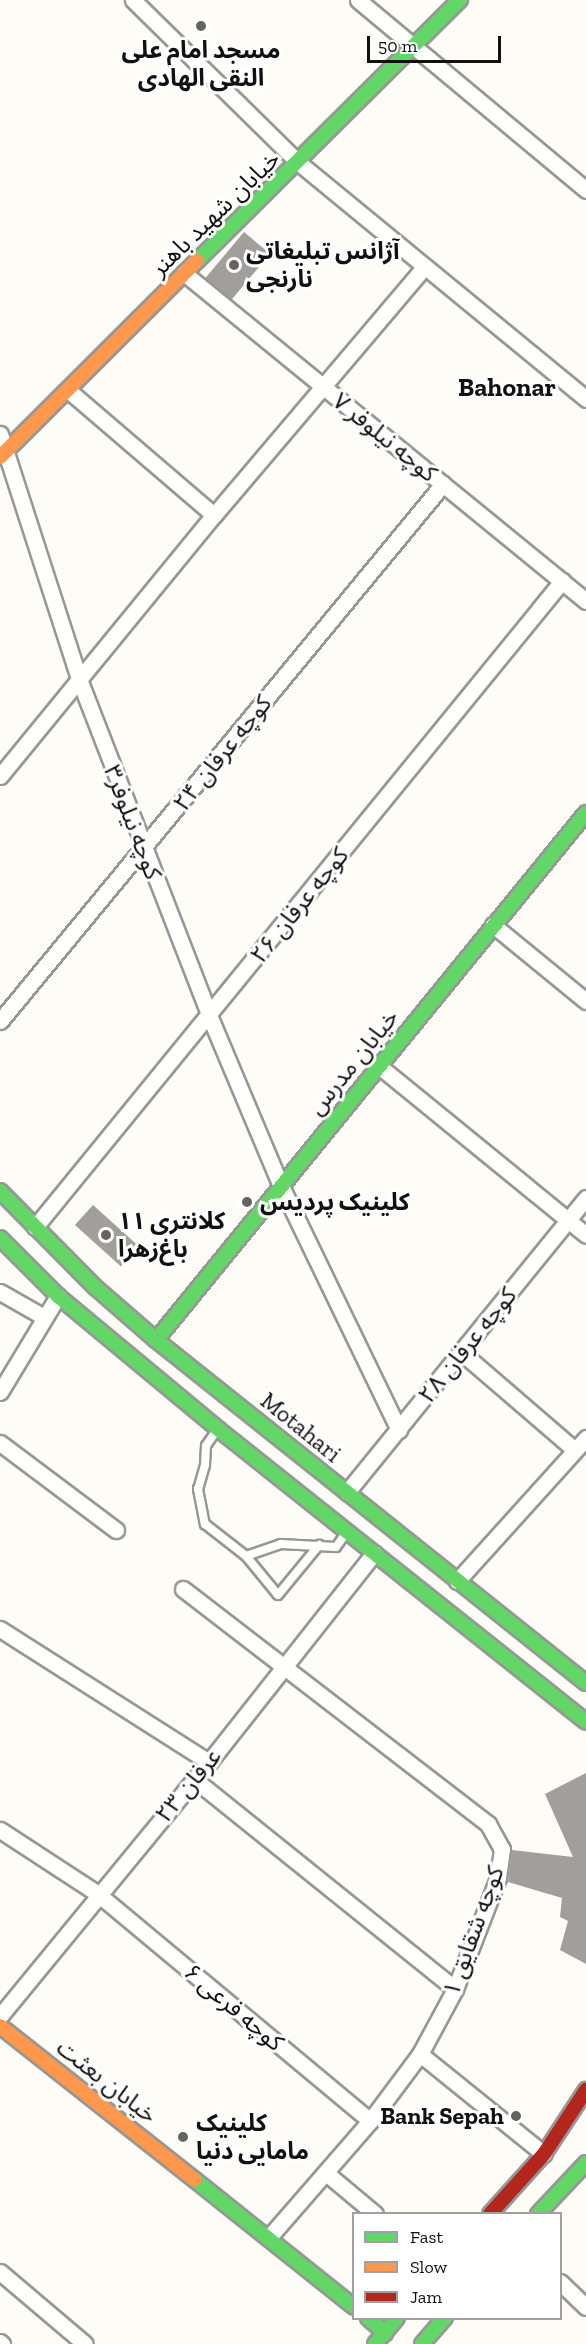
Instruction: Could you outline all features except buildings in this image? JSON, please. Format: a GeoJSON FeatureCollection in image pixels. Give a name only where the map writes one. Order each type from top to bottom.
{"type":"FeatureCollection","features":[{"type":"Feature","properties":{"kind":"street"},"geometry":{"type":"LineString","coordinates":[[133,0],[299,163],[586,399]]}},
{"type":"Feature","properties":{"kind":"street"},"geometry":{"type":"LineString","coordinates":[[358,0],[586,190]]}},
{"type":"Feature","properties":{"kind":"street","name":"خیابان شهید باهنر"},"geometry":{"type":"LineString","coordinates":[[3,454],[184,273],[299,163],[460,0]]}},
{"type":"Feature","properties":{"kind":"street"},"geometry":{"type":"LineString","coordinates":[[0,776],[214,515],[424,267]]}},
{"type":"Feature","properties":{"kind":"street","name":"کوچه نیلوفر ۷"},"geometry":{"type":"LineString","coordinates":[[184,273],[586,601]]}},
{"type":"Feature","properties":{"kind":"street"},"geometry":{"type":"LineString","coordinates":[[68,390],[214,515]]}},
{"type":"Feature","properties":{"kind":"street","name":"کوچه نیلوفر۳"},"geometry":{"type":"LineString","coordinates":[[0,434],[3,454],[79,679],[209,1015],[281,1186],[399,1430]]}},
{"type":"Feature","properties":{"kind":"street","name":"کوچه عرفان ۲۴"},"geometry":{"type":"LineString","coordinates":[[0,1021],[443,484]]}},
{"type":"Feature","properties":{"kind":"street","name":"کوچه عرفان ۲۶"},"geometry":{"type":"LineString","coordinates":[[35,1227],[562,581]]}},
{"type":"Feature","properties":{"kind":"street","name":"خیابان مدرس"},"geometry":{"type":"LineString","coordinates":[[156,1340],[586,813]]}},
{"type":"Feature","properties":{"kind":"street"},"geometry":{"type":"LineString","coordinates":[[493,925],[586,1002]]}},
{"type":"Feature","properties":{"kind":"street"},"geometry":{"type":"LineString","coordinates":[[379,1066],[586,1235]]}},
{"type":"Feature","properties":{"kind":"street","name":"Motahari"},"geometry":{"type":"LineString","coordinates":[[0,1191],[95,1287],[156,1340],[586,1683]]}},
{"type":"Feature","properties":{"kind":"street","name":"کوچه عرفان ۲۸"},"geometry":{"type":"LineString","coordinates":[[347,1492],[586,1198]]}},
{"type":"Feature","properties":{"kind":"street"},"geometry":{"type":"LineString","coordinates":[[0,1238],[58,1296],[218,1429],[586,1722]]}},
{"type":"Feature","properties":{"kind":"street"},"geometry":{"type":"LineString","coordinates":[[0,1292],[44,1317]]}},
{"type":"Feature","properties":{"kind":"street"},"geometry":{"type":"LineString","coordinates":[[0,1392],[58,1296]]}},
{"type":"Feature","properties":{"kind":"street"},"geometry":{"type":"LineString","coordinates":[[461,1352],[575,1450]]}},
{"type":"Feature","properties":{"kind":"street"},"geometry":{"type":"LineString","coordinates":[[457,1581],[586,1438]]}},
{"type":"Feature","properties":{"kind":"street"},"geometry":{"type":"LineString","coordinates":[[0,1443],[116,1530]]}},
{"type":"Feature","properties":{"kind":"street","name":"عرفان ۲۳"},"geometry":{"type":"LineString","coordinates":[[0,2016],[98,1894],[209,1762],[374,1553]]}},
{"type":"Feature","properties":{"kind":"street","name":"کوچه شقایق ۱"},"geometry":{"type":"LineString","coordinates":[[183,1589],[488,1824],[501,1849],[498,1878],[455,1989],[420,2054],[370,2121],[269,2237]]}},
{"type":"Feature","properties":{"kind":"street"},"geometry":{"type":"LineString","coordinates":[[0,1629],[209,1762]]}},
{"type":"Feature","properties":{"kind":"street"},"geometry":{"type":"LineString","coordinates":[[194,1779],[455,1989]]}},
{"type":"Feature","properties":{"kind":"street","name":"کوچه فرعی ۶"},"geometry":{"type":"LineString","coordinates":[[0,1830],[98,1894],[370,2121]]}},
{"type":"Feature","properties":{"kind":"street","name":"خیابان بعثت"},"geometry":{"type":"LineString","coordinates":[[0,2026],[269,2237],[352,2305]]}},
{"type":"Feature","properties":{"kind":"street"},"geometry":{"type":"LineString","coordinates":[[420,2054],[544,2154]]}},
{"type":"Feature","properties":{"kind":"street"},"geometry":{"type":"LineString","coordinates":[[492,2212],[544,2154],[586,2090]]}},
{"type":"Feature","properties":{"kind":"street"},"geometry":{"type":"LineString","coordinates":[[540,2212],[586,2163]]}},
{"type":"Feature","properties":{"kind":"street"},"geometry":{"type":"LineString","coordinates":[[326,2173],[373,2212]]}},
{"type":"Feature","properties":{"kind":"street"},"geometry":{"type":"LineString","coordinates":[[0,2272],[86,2344]]}},
{"type":"Feature","properties":{"kind":"street"},"geometry":{"type":"LineString","coordinates":[[562,2283],[586,2307]]}},
{"type":"Feature","properties":{"kind":"street"},"geometry":{"type":"LineString","coordinates":[[369,2320],[385,2333]]}},
{"type":"Feature","properties":{"kind":"street"},"geometry":{"type":"LineString","coordinates":[[375,2344],[396,2320]]}},
{"type":"Feature","properties":{"kind":"street"},"geometry":{"type":"LineString","coordinates":[[422,2344],[444,2320]]}},
{"type":"Feature","properties":{"kind":"lane"},"geometry":{"type":"LineString","coordinates":[[218,1429],[206,1446],[205,1465],[198,1488],[200,1508],[205,1524],[246,1556],[278,1594],[319,1545]]}},
{"type":"Feature","properties":{"kind":"lane"},"geometry":{"type":"LineString","coordinates":[[246,1556],[281,1544],[336,1547],[347,1532]]}},
{"type":"Feature","properties":{"kind":"traffic: fast"},"geometry":{"type":"LineString","coordinates":[[197,261],[460,0]]}},
{"type":"Feature","properties":{"kind":"traffic: fast"},"geometry":{"type":"LineString","coordinates":[[156,1340],[586,813]]}},
{"type":"Feature","properties":{"kind":"traffic: fast"},"geometry":{"type":"LineString","coordinates":[[0,1191],[95,1287],[156,1340],[586,1683]]}},
{"type":"Feature","properties":{"kind":"traffic: fast"},"geometry":{"type":"LineString","coordinates":[[0,1238],[58,1296],[218,1429],[586,1722]]}},
{"type":"Feature","properties":{"kind":"traffic: fast"},"geometry":{"type":"LineString","coordinates":[[540,2212],[586,2163]]}},
{"type":"Feature","properties":{"kind":"traffic: fast"},"geometry":{"type":"LineString","coordinates":[[195,2180],[352,2305]]}},
{"type":"Feature","properties":{"kind":"traffic: fast"},"geometry":{"type":"LineString","coordinates":[[370,2320],[385,2333]]}},
{"type":"Feature","properties":{"kind":"traffic: fast"},"geometry":{"type":"LineString","coordinates":[[375,2344],[395,2320]]}},
{"type":"Feature","properties":{"kind":"traffic: fast"},"geometry":{"type":"LineString","coordinates":[[422,2344],[443,2320]]}},
{"type":"Feature","properties":{"kind":"traffic: slow"},"geometry":{"type":"LineString","coordinates":[[0,457],[197,261]]}},
{"type":"Feature","properties":{"kind":"traffic: slow"},"geometry":{"type":"LineString","coordinates":[[0,2026],[195,2180]]}},
{"type":"Feature","properties":{"kind":"traffic: jam"},"geometry":{"type":"LineString","coordinates":[[492,2212],[544,2154],[586,2090]]}},
{"type":"Feature","properties":{"kind":"place","name":"مسجد امام علی النقی الهادی"},"geometry":{"type":"Point","coordinates":[201,26]}},
{"type":"Feature","properties":{"kind":"place","name":"آژانس تبلیغاتی نارنجی"},"geometry":{"type":"Point","coordinates":[234,265]}},
{"type":"Feature","properties":{"kind":"place","name":"کلینیک پردیس"},"geometry":{"type":"Point","coordinates":[247,1202]}},
{"type":"Feature","properties":{"kind":"place","name":"کلانتری ۱۱ باغ‌زهرا"},"geometry":{"type":"Point","coordinates":[106,1235]}},
{"type":"Feature","properties":{"kind":"place","name":"Bank Sepah"},"geometry":{"type":"Point","coordinates":[516,2116]}},
{"type":"Feature","properties":{"kind":"place","name":"کلینیک مامایی دنیا"},"geometry":{"type":"Point","coordinates":[183,2137]}},
{"type":"Feature","properties":{"kind":"district","name":"Bahonar"},"geometry":{"type":"Point","coordinates":[507,388]}}]}
